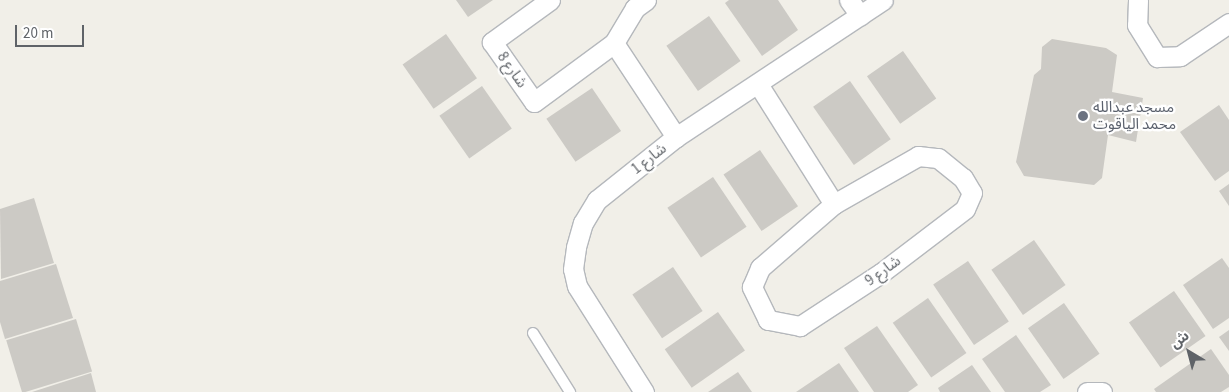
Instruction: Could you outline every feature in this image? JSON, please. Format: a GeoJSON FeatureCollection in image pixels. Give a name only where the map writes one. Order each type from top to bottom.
{"type":"FeatureCollection","features":[{"type":"Feature","properties":{"kind":"street","name":"شارع 8"},"geometry":{"type":"LineString","coordinates":[[550,0],[492,42],[534,102],[614,43],[637,3]]}},
{"type":"Feature","properties":{"kind":"street","name":"شارع 1"},"geometry":{"type":"LineString","coordinates":[[644,392],[585,304],[572,269],[583,224],[597,200],[676,138],[758,84],[855,7],[883,0]]}},
{"type":"Feature","properties":{"kind":"street"},"geometry":{"type":"LineString","coordinates":[[1138,0],[1137,25],[1157,57],[1180,56],[1229,23]]}},
{"type":"Feature","properties":{"kind":"street"},"geometry":{"type":"LineString","coordinates":[[614,43],[676,138]]}},
{"type":"Feature","properties":{"kind":"street"},"geometry":{"type":"LineString","coordinates":[[758,84],[834,204]]}},
{"type":"Feature","properties":{"kind":"street","name":"شارع 9"},"geometry":{"type":"LineString","coordinates":[[918,156],[938,158],[964,178],[972,193],[965,209],[881,273],[800,326],[768,320],[752,287],[760,268],[834,204],[918,156]]}},
{"type":"Feature","properties":{"kind":"street"},"geometry":{"type":"LineString","coordinates":[[1087,392],[1102,392]]}},
{"type":"Feature","properties":{"kind":"lane"},"geometry":{"type":"LineString","coordinates":[[533,333],[570,392]]}},
{"type":"Feature","properties":{"kind":"building"},"geometry":{"type":"Polygon","coordinates":[[[456,0],[493,0],[468,17],[456,0]]]}},
{"type":"Feature","properties":{"kind":"building"},"geometry":{"type":"Polygon","coordinates":[[[729,0],[778,0],[798,30],[762,56],[725,3],[729,0]]]}},
{"type":"Feature","properties":{"kind":"building"},"geometry":{"type":"Polygon","coordinates":[[[709,16],[741,61],[698,91],[666,46],[709,16]]]}},
{"type":"Feature","properties":{"kind":"building"},"geometry":{"type":"Polygon","coordinates":[[[446,34],[477,78],[434,109],[403,64],[446,34]]]}},
{"type":"Feature","properties":{"kind":"building","name":"مسجد عبدالله محمد الياقوت"},"geometry":{"type":"Polygon","coordinates":[[[1052,39],[1106,48],[1117,55],[1112,92],[1143,98],[1136,142],[1108,135],[1102,178],[1094,185],[1024,176],[1016,162],[1034,75],[1041,69],[1042,47],[1052,39]]]}},
{"type":"Feature","properties":{"kind":"building"},"geometry":{"type":"Polygon","coordinates":[[[903,51],[936,99],[900,124],[867,76],[903,51]]]}},
{"type":"Feature","properties":{"kind":"building"},"geometry":{"type":"Polygon","coordinates":[[[850,81],[891,139],[854,165],[813,107],[850,81]]]}},
{"type":"Feature","properties":{"kind":"building"},"geometry":{"type":"Polygon","coordinates":[[[482,86],[512,129],[469,158],[439,116],[482,86]]]}},
{"type":"Feature","properties":{"kind":"building"},"geometry":{"type":"Polygon","coordinates":[[[592,88],[621,131],[575,162],[546,119],[592,88]]]}},
{"type":"Feature","properties":{"kind":"building"},"geometry":{"type":"Polygon","coordinates":[[[1219,105],[1229,120],[1229,171],[1215,181],[1180,132],[1219,105]]]}},
{"type":"Feature","properties":{"kind":"building"},"geometry":{"type":"Polygon","coordinates":[[[760,150],[798,206],[762,231],[724,175],[760,150]]]}},
{"type":"Feature","properties":{"kind":"building"},"geometry":{"type":"Polygon","coordinates":[[[713,177],[747,227],[701,257],[667,208],[713,177]]]}},
{"type":"Feature","properties":{"kind":"building"},"geometry":{"type":"Polygon","coordinates":[[[1229,184],[1229,206],[1219,191],[1229,184]]]}},
{"type":"Feature","properties":{"kind":"building"},"geometry":{"type":"Polygon","coordinates":[[[34,198],[54,263],[1,279],[0,209],[34,198]]]}},
{"type":"Feature","properties":{"kind":"building"},"geometry":{"type":"Polygon","coordinates":[[[1034,240],[1066,285],[1023,315],[991,270],[1034,240]]]}},
{"type":"Feature","properties":{"kind":"building"},"geometry":{"type":"Polygon","coordinates":[[[1222,258],[1229,268],[1229,318],[1213,329],[1183,285],[1222,258]]]}},
{"type":"Feature","properties":{"kind":"building"},"geometry":{"type":"Polygon","coordinates":[[[968,261],[1009,322],[974,345],[933,284],[968,261]]]}},
{"type":"Feature","properties":{"kind":"building"},"geometry":{"type":"Polygon","coordinates":[[[56,264],[73,318],[5,339],[0,322],[0,281],[56,264]]]}},
{"type":"Feature","properties":{"kind":"building"},"geometry":{"type":"Polygon","coordinates":[[[673,267],[703,311],[662,338],[632,294],[673,267]]]}},
{"type":"Feature","properties":{"kind":"building"},"geometry":{"type":"Polygon","coordinates":[[[1174,291],[1206,336],[1160,368],[1129,323],[1174,291]]]}},
{"type":"Feature","properties":{"kind":"building"},"geometry":{"type":"Polygon","coordinates":[[[928,298],[966,353],[931,378],[893,323],[928,298]]]}},
{"type":"Feature","properties":{"kind":"building"},"geometry":{"type":"Polygon","coordinates":[[[1064,303],[1100,354],[1064,379],[1028,328],[1064,303]]]}},
{"type":"Feature","properties":{"kind":"building"},"geometry":{"type":"Polygon","coordinates":[[[718,312],[745,351],[692,388],[665,349],[718,312]]]}},
{"type":"Feature","properties":{"kind":"building"},"geometry":{"type":"Polygon","coordinates":[[[76,319],[92,372],[22,392],[6,340],[76,319]]]}},
{"type":"Feature","properties":{"kind":"building"},"geometry":{"type":"Polygon","coordinates":[[[877,326],[918,385],[908,392],[874,392],[844,348],[877,326]]]}},
{"type":"Feature","properties":{"kind":"building"},"geometry":{"type":"Polygon","coordinates":[[[1229,330],[1229,351],[1219,337],[1229,330]]]}},
{"type":"Feature","properties":{"kind":"building"},"geometry":{"type":"Polygon","coordinates":[[[1016,335],[1051,385],[1040,392],[1005,392],[982,359],[1016,335]]]}},
{"type":"Feature","properties":{"kind":"building"},"geometry":{"type":"Polygon","coordinates":[[[1211,349],[1229,375],[1229,387],[1221,392],[1156,392],[1154,389],[1211,349]]]}},
{"type":"Feature","properties":{"kind":"building"},"geometry":{"type":"Polygon","coordinates":[[[839,363],[859,392],[796,392],[839,363]]]}},
{"type":"Feature","properties":{"kind":"building"},"geometry":{"type":"Polygon","coordinates":[[[972,365],[991,392],[940,392],[938,388],[972,365]]]}},
{"type":"Feature","properties":{"kind":"building"},"geometry":{"type":"Polygon","coordinates":[[[738,372],[752,392],[708,392],[738,372]]]}},
{"type":"Feature","properties":{"kind":"building"},"geometry":{"type":"Polygon","coordinates":[[[91,373],[96,392],[32,392],[91,373]]]}},
{"type":"Feature","properties":{"kind":"place","name":"مسجد عبدالله محمد الياقوت"},"geometry":{"type":"Point","coordinates":[1083,116]}}]}
